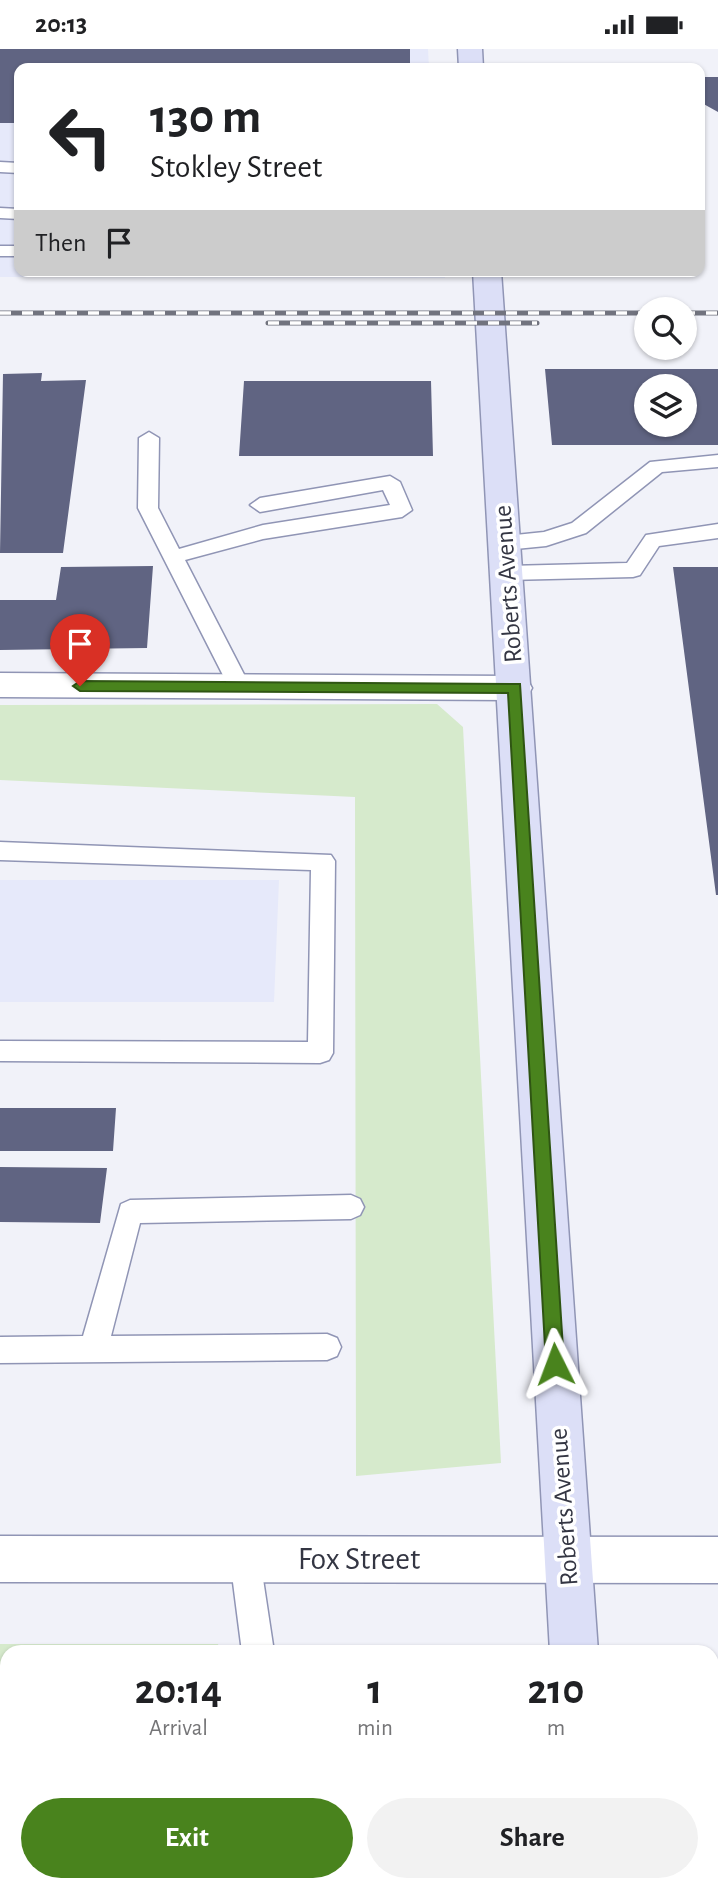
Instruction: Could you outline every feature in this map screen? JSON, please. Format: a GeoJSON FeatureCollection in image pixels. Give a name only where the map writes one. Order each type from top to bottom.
{"type":"FeatureCollection","features":[{"type":"Feature","properties":{"kind":"main road","name":"Roberts Avenue"},"geometry":{"type":"LineString","coordinates":[[487,277],[573,1645]]}},
{"type":"Feature","properties":{"kind":"street"},"geometry":{"type":"LineString","coordinates":[[0,685],[515,688]]}},
{"type":"Feature","properties":{"kind":"street","name":"Fox Street"},"geometry":{"type":"LineString","coordinates":[[0,1559],[718,1560]]}},
{"type":"Feature","properties":{"kind":"lane"},"geometry":{"type":"LineString","coordinates":[[149,437],[148,508],[239,686]]}},
{"type":"Feature","properties":{"kind":"lane"},"geometry":{"type":"LineString","coordinates":[[506,558],[546,539],[579,528],[657,466],[718,461]]}},
{"type":"Feature","properties":{"kind":"lane"},"geometry":{"type":"LineString","coordinates":[[173,557],[262,532],[402,510],[390,482],[260,505]]}},
{"type":"Feature","properties":{"kind":"lane"},"geometry":{"type":"LineString","coordinates":[[506,558],[633,570],[653,540],[718,531]]}},
{"type":"Feature","properties":{"kind":"lane"},"geometry":{"type":"LineString","coordinates":[[0,851],[323,861],[320,1052],[0,1051]]}},
{"type":"Feature","properties":{"kind":"lane"},"geometry":{"type":"LineString","coordinates":[[94,1349],[130,1212],[351,1207]]}},
{"type":"Feature","properties":{"kind":"lane"},"geometry":{"type":"LineString","coordinates":[[0,1350],[327,1347]]}},
{"type":"Feature","properties":{"kind":"lane"},"geometry":{"type":"LineString","coordinates":[[245,1559],[257,1645]]}},
{"type":"Feature","properties":{"kind":"shaded area"},"geometry":{"type":"Polygon","coordinates":[[[0,49],[428,49],[429,63],[14,63],[14,277],[445,278],[0,277],[0,49]]]}},
{"type":"Feature","properties":{"kind":"shaded area"},"geometry":{"type":"Polygon","coordinates":[[[0,880],[279,880],[274,1002],[0,1002],[0,880]]]}},
{"type":"Feature","properties":{"kind":"green space"},"geometry":{"type":"Polygon","coordinates":[[[437,704],[463,727],[501,1463],[356,1476],[355,797],[0,780],[0,705],[437,704]]]}},
{"type":"Feature","properties":{"kind":"green space"},"geometry":{"type":"Polygon","coordinates":[[[218,1644],[218,1645],[0,1645],[218,1644]]]}},
{"type":"Feature","properties":{"kind":"building"},"geometry":{"type":"Polygon","coordinates":[[[0,49],[410,49],[410,63],[14,63],[14,123],[0,123],[0,49]]]}},
{"type":"Feature","properties":{"kind":"building"},"geometry":{"type":"Polygon","coordinates":[[[705,77],[718,77],[718,112],[705,105],[705,77]]]}},
{"type":"Feature","properties":{"kind":"building"},"geometry":{"type":"Polygon","coordinates":[[[545,369],[718,369],[718,445],[552,445],[545,369]]]}},
{"type":"Feature","properties":{"kind":"building"},"geometry":{"type":"Polygon","coordinates":[[[42,373],[41,381],[86,380],[63,553],[0,553],[3,374],[42,373]]]}},
{"type":"Feature","properties":{"kind":"building"},"geometry":{"type":"Polygon","coordinates":[[[244,381],[431,381],[433,456],[239,456],[244,381]]]}},
{"type":"Feature","properties":{"kind":"building"},"geometry":{"type":"Polygon","coordinates":[[[153,566],[147,648],[0,650],[0,600],[56,600],[61,567],[153,566]]]}},
{"type":"Feature","properties":{"kind":"building"},"geometry":{"type":"Polygon","coordinates":[[[673,567],[718,567],[718,895],[716,895],[673,567]]]}},
{"type":"Feature","properties":{"kind":"building"},"geometry":{"type":"Polygon","coordinates":[[[0,1108],[116,1108],[113,1151],[0,1151],[0,1108]]]}},
{"type":"Feature","properties":{"kind":"building"},"geometry":{"type":"Polygon","coordinates":[[[0,1167],[107,1168],[100,1223],[0,1222],[0,1167]]]}},
{"type":"Feature","properties":{"kind":"railway"},"geometry":{"type":"LineString","coordinates":[[0,313],[634,313]]}},
{"type":"Feature","properties":{"kind":"railway"},"geometry":{"type":"LineString","coordinates":[[697,313],[718,313]]}},
{"type":"Feature","properties":{"kind":"railway"},"geometry":{"type":"LineString","coordinates":[[268,323],[537,323]]}},
{"type":"Feature","properties":{"kind":"route"},"geometry":{"type":"LineString","coordinates":[[80,686],[515,688],[555,1364]]}}]}
